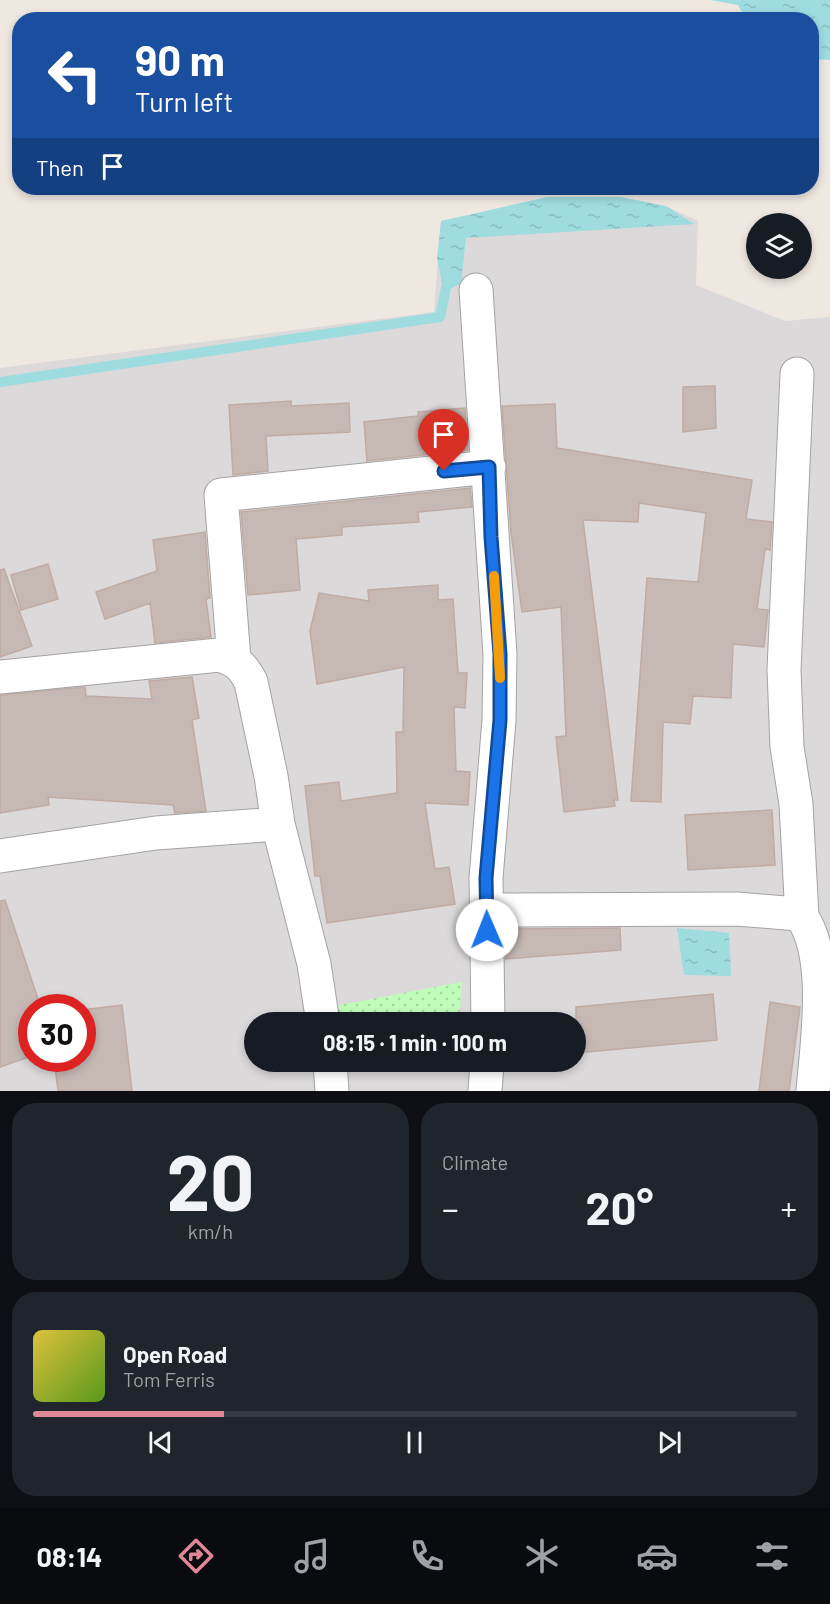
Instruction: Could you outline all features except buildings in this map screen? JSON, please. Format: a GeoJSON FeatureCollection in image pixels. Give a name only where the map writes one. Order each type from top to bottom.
{"type":"FeatureCollection","features":[{"type":"Feature","properties":{"kind":"street"},"geometry":{"type":"LineString","coordinates":[[476,290],[500,665],[500,720],[487,856],[488,1012]]}},
{"type":"Feature","properties":{"kind":"street"},"geometry":{"type":"LineString","coordinates":[[797,374],[784,670],[787,747],[796,804],[802,917]]}},
{"type":"Feature","properties":{"kind":"street"},"geometry":{"type":"LineString","coordinates":[[234,659],[221,495],[489,467]]}},
{"type":"Feature","properties":{"kind":"street"},"geometry":{"type":"LineString","coordinates":[[0,677],[219,655],[234,659],[244,668],[251,682],[271,776],[278,824],[306,929],[322,1012]]}},
{"type":"Feature","properties":{"kind":"street"},"geometry":{"type":"LineString","coordinates":[[0,856],[156,833],[278,824]]}},
{"type":"Feature","properties":{"kind":"street"},"geometry":{"type":"LineString","coordinates":[[487,910],[737,909],[798,914],[811,930],[818,971],[813,1091]]}},
{"type":"Feature","properties":{"kind":"street"},"geometry":{"type":"LineString","coordinates":[[331,1072],[332,1091]]}},
{"type":"Feature","properties":{"kind":"street"},"geometry":{"type":"LineString","coordinates":[[485,1091],[486,1072]]}},
{"type":"Feature","properties":{"kind":"shaded area"},"geometry":{"type":"Polygon","coordinates":[[[620,197],[666,206],[698,221],[696,285],[785,321],[830,317],[830,1091],[0,1091],[0,368],[434,312],[441,221],[620,197]]]}},
{"type":"Feature","properties":{"kind":"green space"},"geometry":{"type":"Polygon","coordinates":[[[462,982],[460,1012],[338,1012],[335,1006],[462,982]]]}},
{"type":"Feature","properties":{"kind":"water"},"geometry":{"type":"Polygon","coordinates":[[[710,0],[830,0],[830,60],[819,59],[819,12],[742,12],[738,5],[710,0]]]}},
{"type":"Feature","properties":{"kind":"water"},"geometry":{"type":"Polygon","coordinates":[[[547,197],[620,197],[666,206],[694,224],[466,238],[461,284],[444,291],[437,259],[441,221],[547,197]]]}},
{"type":"Feature","properties":{"kind":"water"},"geometry":{"type":"Polygon","coordinates":[[[677,928],[729,933],[731,976],[684,975],[677,928]]]}},
{"type":"Feature","properties":{"kind":"waterway"},"geometry":{"type":"LineString","coordinates":[[0,382],[440,317],[448,278]]}},
{"type":"Feature","properties":{"kind":"slow traffic"},"geometry":{"type":"LineString","coordinates":[[494,576],[500,678]]}},
{"type":"Feature","properties":{"kind":"route"},"geometry":{"type":"LineString","coordinates":[[444,471],[489,467],[491,537],[500,654],[500,720],[488,835],[487,930]]}}]}
